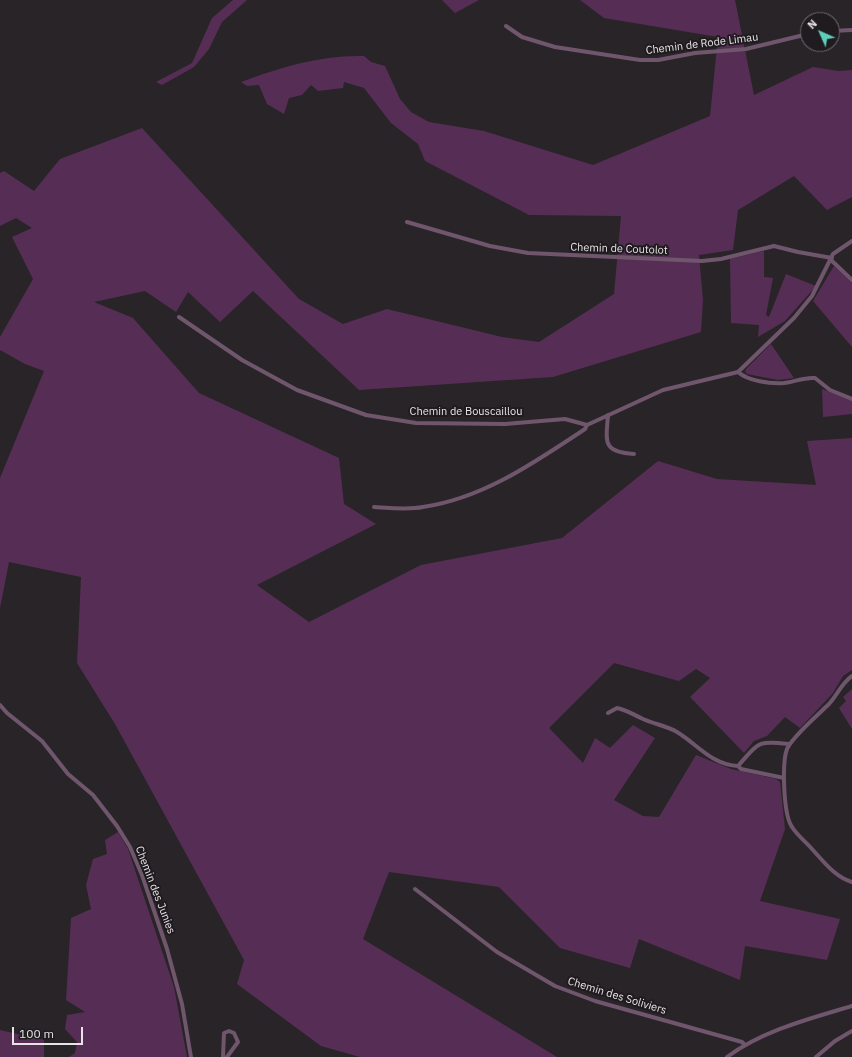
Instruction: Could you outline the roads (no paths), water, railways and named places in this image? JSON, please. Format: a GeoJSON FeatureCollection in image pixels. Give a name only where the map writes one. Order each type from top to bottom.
{"type":"FeatureCollection","features":[{"type":"Feature","properties":{"kind":"street","name":"Chemin de Rode Limau"},"geometry":{"type":"LineString","coordinates":[[506,26],[522,37],[555,47],[640,60],[658,60],[695,53],[746,49],[800,36]]}},
{"type":"Feature","properties":{"kind":"street"},"geometry":{"type":"LineString","coordinates":[[840,31],[852,30]]}},
{"type":"Feature","properties":{"kind":"street","name":"Chemin de Coutolot"},"geometry":{"type":"LineString","coordinates":[[407,222],[490,246],[528,253],[702,261],[721,259],[774,246],[832,259]]}},
{"type":"Feature","properties":{"kind":"street"},"geometry":{"type":"LineString","coordinates":[[374,508],[423,508],[468,495],[507,478],[536,462],[585,429],[587,425],[608,415],[663,390],[738,372],[794,318],[812,296],[838,250],[852,241]]}},
{"type":"Feature","properties":{"kind":"street"},"geometry":{"type":"LineString","coordinates":[[832,259],[852,280]]}},
{"type":"Feature","properties":{"kind":"street","name":"Chemin de Bouscaillou"},"geometry":{"type":"LineString","coordinates":[[179,317],[242,360],[297,390],[366,415],[416,423],[505,424],[565,419],[587,425]]}},
{"type":"Feature","properties":{"kind":"street"},"geometry":{"type":"LineString","coordinates":[[738,372],[742,376],[753,379],[782,383],[815,378],[830,390],[852,398]]}},
{"type":"Feature","properties":{"kind":"street"},"geometry":{"type":"LineString","coordinates":[[608,415],[606,442],[608,446],[622,453],[634,454]]}},
{"type":"Feature","properties":{"kind":"street"},"geometry":{"type":"LineString","coordinates":[[852,676],[845,682],[833,699],[790,744],[784,761],[787,817],[792,826],[829,867],[838,875],[852,882]]}},
{"type":"Feature","properties":{"kind":"street","name":"Chemin des Junies"},"geometry":{"type":"LineString","coordinates":[[0,705],[7,713],[42,741],[68,774],[93,795],[117,826],[130,848],[142,875],[167,948],[182,1004],[191,1057]]}},
{"type":"Feature","properties":{"kind":"street"},"geometry":{"type":"LineString","coordinates":[[608,713],[618,708],[625,710],[642,719],[676,731],[716,760],[731,766],[738,766],[741,769],[784,778]]}},
{"type":"Feature","properties":{"kind":"street"},"geometry":{"type":"LineString","coordinates":[[738,766],[758,744],[766,742],[790,744]]}},
{"type":"Feature","properties":{"kind":"street","name":"Chemin des Soliviers"},"geometry":{"type":"LineString","coordinates":[[415,889],[497,952],[555,986],[594,1001],[742,1042],[744,1044]]}},
{"type":"Feature","properties":{"kind":"street"},"geometry":{"type":"LineString","coordinates":[[727,1057],[744,1044],[783,1027],[852,1006]]}},
{"type":"Feature","properties":{"kind":"street"},"geometry":{"type":"LineString","coordinates":[[223,1057],[222,1038],[224,1033],[229,1031],[234,1033],[238,1042],[226,1057]]}},
{"type":"Feature","properties":{"kind":"street"},"geometry":{"type":"LineString","coordinates":[[816,1057],[835,1041],[852,1031]]}}]}
